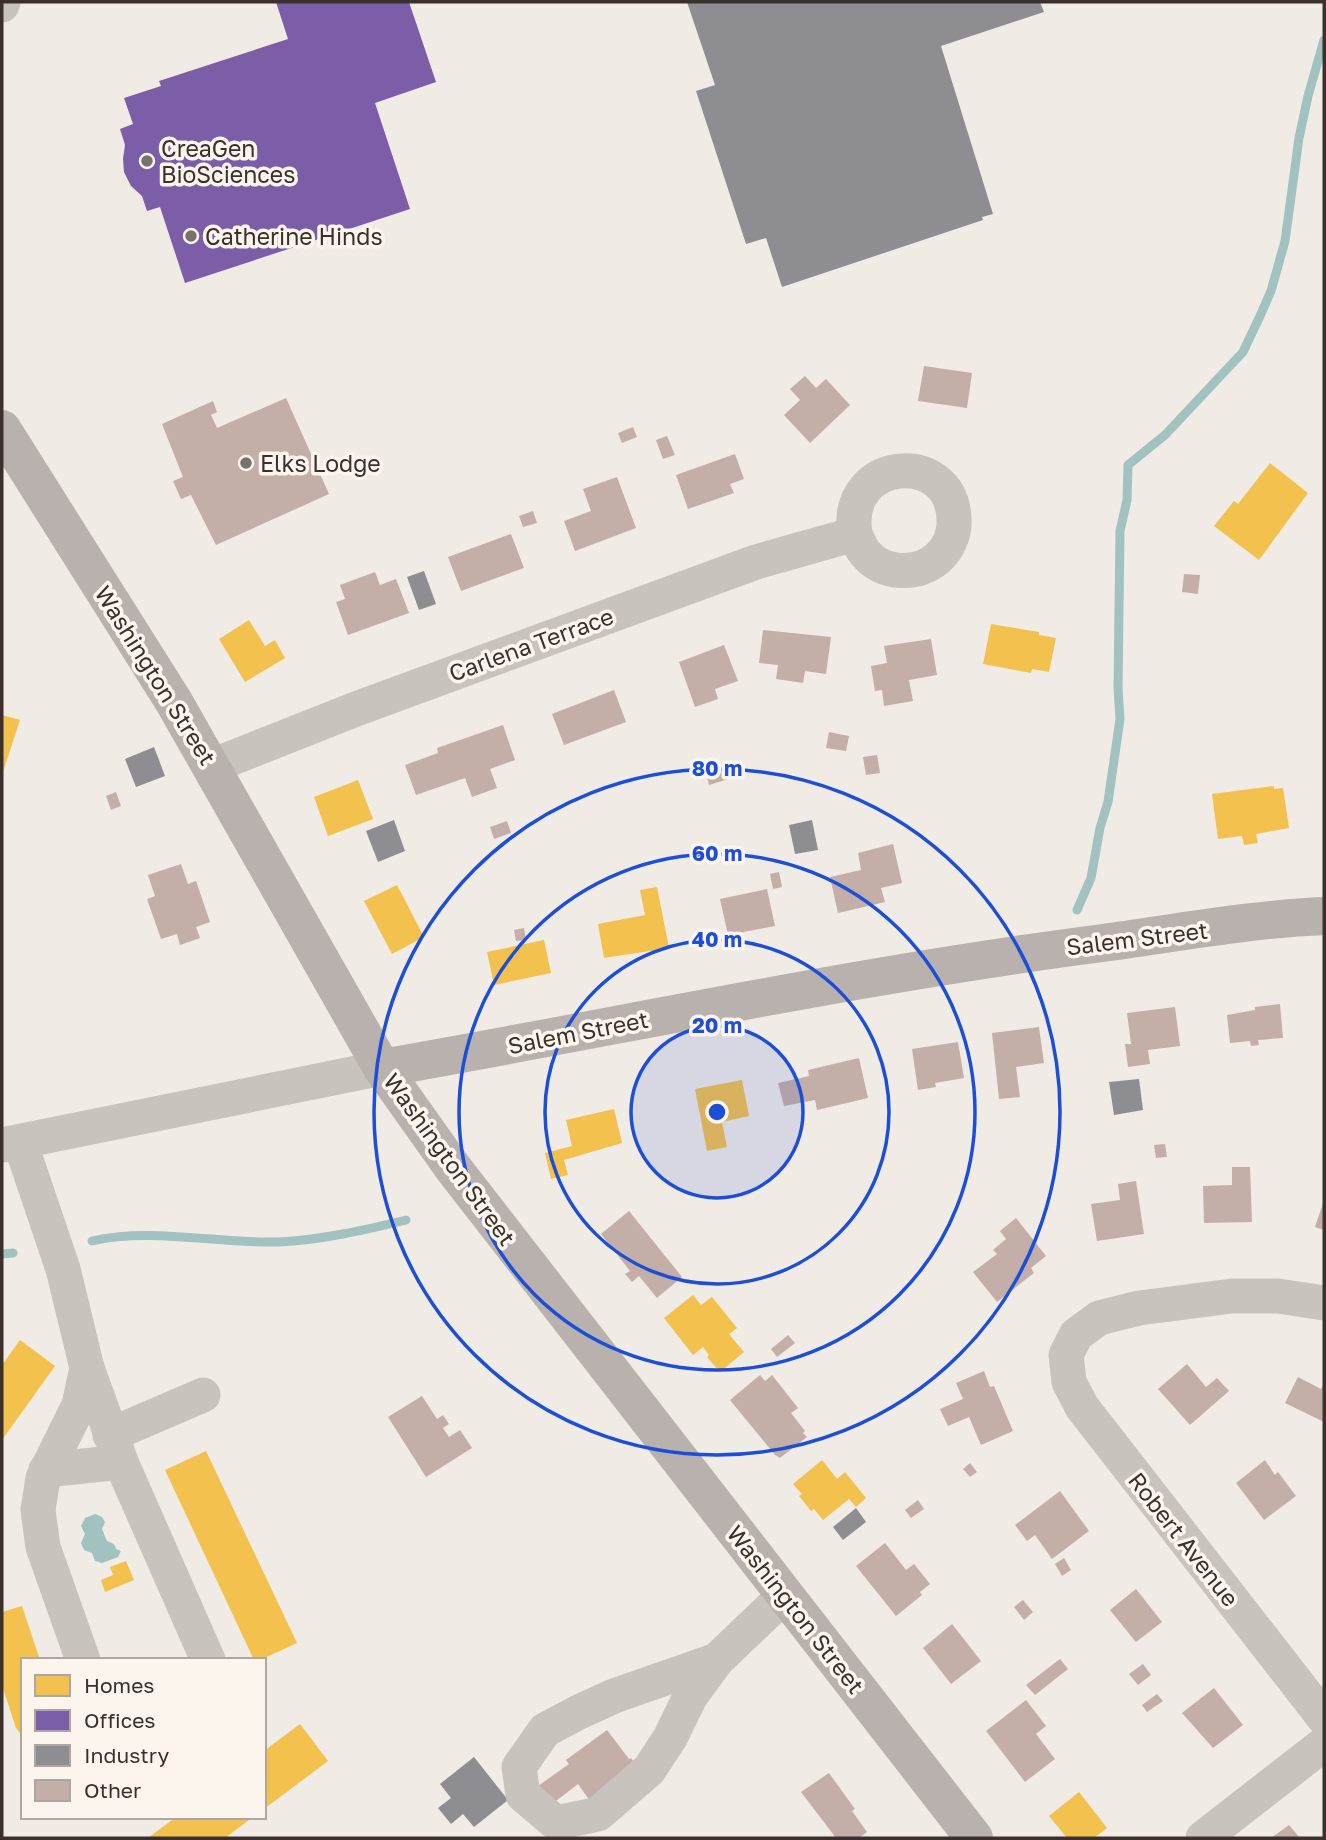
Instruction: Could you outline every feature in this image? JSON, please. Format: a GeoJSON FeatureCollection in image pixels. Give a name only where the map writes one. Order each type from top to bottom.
{"type":"FeatureCollection","features":[{"type":"Feature","properties":{"kind":"main road","name":"Washington Street"},"geometry":{"type":"LineString","coordinates":[[2,429],[212,766],[382,1068],[453,1168],[974,1838]]}},
{"type":"Feature","properties":{"kind":"main road","name":"Salem Street"},"geometry":{"type":"LineString","coordinates":[[382,1068],[771,995],[971,961],[1258,922],[1324,916]]}},
{"type":"Feature","properties":{"kind":"street","name":"Carlena Terrace"},"geometry":{"type":"LineString","coordinates":[[212,766],[356,709],[744,566],[855,534]]}},
{"type":"Feature","properties":{"kind":"street","name":"Salem Street"},"geometry":{"type":"LineString","coordinates":[[11,1143],[382,1068]]}},
{"type":"Feature","properties":{"kind":"street"},"geometry":{"type":"LineString","coordinates":[[11,1143],[72,1301],[88,1368],[116,1449],[207,1658]]}},
{"type":"Feature","properties":{"kind":"street","name":"Robert Avenue"},"geometry":{"type":"LineString","coordinates":[[1324,1303],[1292,1297],[1247,1295],[1139,1308],[1108,1315],[1090,1323],[1076,1335],[1066,1358],[1069,1382],[1082,1407],[1324,1718]]}},
{"type":"Feature","properties":{"kind":"street"},"geometry":{"type":"LineString","coordinates":[[82,1658],[43,1547],[39,1528],[39,1495],[46,1470],[79,1405],[88,1368]]}},
{"type":"Feature","properties":{"kind":"street"},"geometry":{"type":"LineString","coordinates":[[46,1470],[116,1449],[203,1395]]}},
{"type":"Feature","properties":{"kind":"street"},"geometry":{"type":"LineString","coordinates":[[717,1660],[614,1696],[545,1730],[519,1767],[523,1795],[556,1823],[598,1814],[649,1770],[670,1738],[690,1697],[717,1660],[785,1595]]}},
{"type":"Feature","properties":{"kind":"street"},"geometry":{"type":"LineString","coordinates":[[1203,1838],[1324,1744]]}},
{"type":"Feature","properties":{"kind":"water"},"geometry":{"type":"Polygon","coordinates":[[[95,1514],[105,1522],[102,1529],[107,1541],[121,1551],[118,1557],[102,1563],[95,1561],[92,1553],[84,1550],[81,1543],[85,1534],[81,1526],[85,1518],[95,1514]]]}},
{"type":"Feature","properties":{"kind":"building: Homes"},"geometry":{"type":"Polygon","coordinates":[[[1270,463],[1308,493],[1259,560],[1214,526],[1234,501],[1238,504],[1270,463]]]}},
{"type":"Feature","properties":{"kind":"building: Homes"},"geometry":{"type":"Polygon","coordinates":[[[249,620],[265,646],[275,640],[285,658],[245,682],[219,639],[249,620]]]}},
{"type":"Feature","properties":{"kind":"building: Homes"},"geometry":{"type":"Polygon","coordinates":[[[991,624],[1039,632],[1039,635],[1056,638],[1049,672],[1032,669],[1031,673],[983,664],[991,624]]]}},
{"type":"Feature","properties":{"kind":"building: Homes"},"geometry":{"type":"Polygon","coordinates":[[[2,715],[20,720],[2,775],[2,715]]]}},
{"type":"Feature","properties":{"kind":"building: Homes"},"geometry":{"type":"Polygon","coordinates":[[[358,780],[373,819],[328,836],[314,797],[358,780]]]}},
{"type":"Feature","properties":{"kind":"building: Homes"},"geometry":{"type":"Polygon","coordinates":[[[1274,786],[1274,789],[1283,788],[1289,828],[1256,834],[1258,843],[1244,845],[1242,836],[1218,839],[1212,794],[1274,786]]]}},
{"type":"Feature","properties":{"kind":"building: Homes"},"geometry":{"type":"Polygon","coordinates":[[[397,885],[424,937],[392,954],[364,901],[397,885]]]}},
{"type":"Feature","properties":{"kind":"building: Homes"},"geometry":{"type":"Polygon","coordinates":[[[657,887],[669,948],[604,958],[598,924],[645,915],[640,890],[657,887]]]}},
{"type":"Feature","properties":{"kind":"building: Homes"},"geometry":{"type":"Polygon","coordinates":[[[544,940],[551,973],[494,985],[487,952],[544,940]]]}},
{"type":"Feature","properties":{"kind":"building: Homes"},"geometry":{"type":"Polygon","coordinates":[[[742,1080],[749,1116],[722,1122],[727,1147],[707,1151],[695,1089],[742,1080]]]}},
{"type":"Feature","properties":{"kind":"building: Homes"},"geometry":{"type":"Polygon","coordinates":[[[614,1109],[622,1143],[564,1160],[568,1175],[551,1179],[545,1153],[572,1146],[566,1120],[614,1109]]]}},
{"type":"Feature","properties":{"kind":"building: Homes"},"geometry":{"type":"Polygon","coordinates":[[[693,1295],[701,1305],[712,1297],[737,1328],[729,1334],[744,1352],[720,1372],[707,1357],[709,1355],[703,1347],[693,1355],[664,1318],[693,1295]]]}},
{"type":"Feature","properties":{"kind":"building: Homes"},"geometry":{"type":"Polygon","coordinates":[[[20,1340],[55,1366],[2,1440],[2,1365],[20,1340]]]}},
{"type":"Feature","properties":{"kind":"building: Homes"},"geometry":{"type":"Polygon","coordinates":[[[206,1451],[297,1643],[264,1658],[253,1658],[165,1470],[206,1451]]]}},
{"type":"Feature","properties":{"kind":"building: Homes"},"geometry":{"type":"Polygon","coordinates":[[[822,1460],[837,1479],[845,1472],[866,1498],[856,1507],[849,1499],[823,1520],[814,1509],[811,1511],[793,1484],[822,1460]]]}},
{"type":"Feature","properties":{"kind":"building: Homes"},"geometry":{"type":"Polygon","coordinates":[[[126,1561],[134,1580],[105,1592],[101,1580],[113,1575],[110,1567],[126,1561]]]}},
{"type":"Feature","properties":{"kind":"building: Homes"},"geometry":{"type":"Polygon","coordinates":[[[22,1606],[39,1658],[21,1658],[21,1734],[16,1728],[2,1685],[2,1612],[22,1606]]]}},
{"type":"Feature","properties":{"kind":"building: Homes"},"geometry":{"type":"Polygon","coordinates":[[[300,1724],[328,1761],[266,1808],[266,1750],[300,1724]]]}},
{"type":"Feature","properties":{"kind":"building: Homes"},"geometry":{"type":"Polygon","coordinates":[[[1079,1792],[1107,1828],[1094,1838],[1067,1838],[1049,1816],[1079,1792]]]}},
{"type":"Feature","properties":{"kind":"building: Homes"},"geometry":{"type":"Polygon","coordinates":[[[173,1819],[250,1819],[225,1838],[148,1838],[173,1819]]]}},
{"type":"Feature","properties":{"kind":"building: Offices"},"geometry":{"type":"Polygon","coordinates":[[[276,2],[409,2],[436,82],[375,103],[410,209],[185,283],[160,207],[147,211],[142,196],[131,186],[124,172],[125,145],[120,129],[133,124],[124,98],[161,86],[159,81],[288,39],[276,2]]]}},
{"type":"Feature","properties":{"kind":"building: Industry"},"geometry":{"type":"Polygon","coordinates":[[[687,2],[1040,2],[1044,12],[941,46],[993,214],[982,217],[983,220],[782,287],[766,238],[746,244],[696,91],[715,85],[687,2]]]}},
{"type":"Feature","properties":{"kind":"building: Industry"},"geometry":{"type":"Polygon","coordinates":[[[424,571],[436,604],[419,610],[407,577],[424,571]]]}},
{"type":"Feature","properties":{"kind":"building: Industry"},"geometry":{"type":"Polygon","coordinates":[[[154,747],[165,776],[136,787],[125,759],[154,747]]]}},
{"type":"Feature","properties":{"kind":"building: Industry"},"geometry":{"type":"Polygon","coordinates":[[[394,820],[405,851],[378,862],[366,831],[394,820]]]}},
{"type":"Feature","properties":{"kind":"building: Industry"},"geometry":{"type":"Polygon","coordinates":[[[812,820],[818,850],[795,854],[789,825],[812,820]]]}},
{"type":"Feature","properties":{"kind":"building: Industry"},"geometry":{"type":"Polygon","coordinates":[[[1139,1079],[1143,1110],[1114,1115],[1109,1082],[1139,1079]]]}},
{"type":"Feature","properties":{"kind":"building: Industry"},"geometry":{"type":"Polygon","coordinates":[[[856,1508],[866,1522],[843,1540],[833,1527],[856,1508]]]}},
{"type":"Feature","properties":{"kind":"building: Industry"},"geometry":{"type":"Polygon","coordinates":[[[474,1757],[508,1800],[474,1827],[463,1814],[451,1824],[438,1808],[451,1798],[440,1784],[474,1757]]]}},
{"type":"Feature","properties":{"kind":"building: Other"},"geometry":{"type":"Polygon","coordinates":[[[924,366],[972,373],[967,408],[918,401],[924,366]]]}},
{"type":"Feature","properties":{"kind":"building: Other"},"geometry":{"type":"Polygon","coordinates":[[[805,376],[816,388],[826,379],[850,405],[810,443],[784,415],[800,400],[790,389],[805,376]]]}},
{"type":"Feature","properties":{"kind":"building: Other","name":"Elks Lodge"},"geometry":{"type":"Polygon","coordinates":[[[286,398],[329,494],[216,545],[191,495],[181,499],[173,481],[183,477],[162,424],[213,401],[217,412],[211,415],[217,428],[286,398]]]}},
{"type":"Feature","properties":{"kind":"building: Other"},"geometry":{"type":"Polygon","coordinates":[[[633,427],[637,437],[622,443],[618,433],[633,427]]]}},
{"type":"Feature","properties":{"kind":"building: Other"},"geometry":{"type":"Polygon","coordinates":[[[667,436],[675,455],[663,459],[656,440],[667,436]]]}},
{"type":"Feature","properties":{"kind":"building: Other"},"geometry":{"type":"Polygon","coordinates":[[[735,454],[744,479],[730,484],[734,493],[688,509],[676,475],[735,454]]]}},
{"type":"Feature","properties":{"kind":"building: Other"},"geometry":{"type":"Polygon","coordinates":[[[617,477],[636,528],[575,551],[564,521],[591,511],[583,489],[617,477]]]}},
{"type":"Feature","properties":{"kind":"building: Other"},"geometry":{"type":"Polygon","coordinates":[[[533,511],[537,523],[523,527],[519,516],[533,511]]]}},
{"type":"Feature","properties":{"kind":"building: Other"},"geometry":{"type":"Polygon","coordinates":[[[511,534],[524,568],[461,591],[448,557],[511,534]]]}},
{"type":"Feature","properties":{"kind":"building: Other"},"geometry":{"type":"Polygon","coordinates":[[[375,572],[380,585],[396,579],[409,613],[348,635],[336,602],[345,599],[340,585],[375,572]]]}},
{"type":"Feature","properties":{"kind":"building: Other"},"geometry":{"type":"Polygon","coordinates":[[[1184,574],[1200,575],[1198,594],[1182,592],[1184,574]]]}},
{"type":"Feature","properties":{"kind":"building: Other"},"geometry":{"type":"Polygon","coordinates":[[[763,630],[831,637],[826,674],[805,671],[803,683],[776,679],[778,665],[759,663],[763,630]]]}},
{"type":"Feature","properties":{"kind":"building: Other"},"geometry":{"type":"Polygon","coordinates":[[[931,639],[937,675],[909,680],[913,701],[884,706],[882,690],[875,691],[871,666],[887,663],[884,646],[931,639]]]}},
{"type":"Feature","properties":{"kind":"building: Other"},"geometry":{"type":"Polygon","coordinates":[[[724,645],[738,681],[715,689],[718,699],[695,707],[679,662],[724,645]]]}},
{"type":"Feature","properties":{"kind":"building: Other"},"geometry":{"type":"Polygon","coordinates":[[[614,690],[626,722],[564,745],[552,714],[614,690]]]}},
{"type":"Feature","properties":{"kind":"building: Other"},"geometry":{"type":"Polygon","coordinates":[[[503,725],[515,760],[490,769],[497,788],[472,797],[465,778],[416,795],[405,765],[438,753],[437,748],[503,725]]]}},
{"type":"Feature","properties":{"kind":"building: Other"},"geometry":{"type":"Polygon","coordinates":[[[829,732],[849,736],[846,751],[826,748],[829,732]]]}},
{"type":"Feature","properties":{"kind":"building: Other"},"geometry":{"type":"Polygon","coordinates":[[[877,755],[880,773],[866,775],[863,757],[877,755]]]}},
{"type":"Feature","properties":{"kind":"building: Other"},"geometry":{"type":"Polygon","coordinates":[[[734,764],[738,776],[709,785],[706,773],[734,764]]]}},
{"type":"Feature","properties":{"kind":"building: Other"},"geometry":{"type":"Polygon","coordinates":[[[116,792],[121,806],[111,810],[106,796],[116,792]]]}},
{"type":"Feature","properties":{"kind":"building: Other"},"geometry":{"type":"Polygon","coordinates":[[[507,821],[511,833],[494,839],[490,827],[507,821]]]}},
{"type":"Feature","properties":{"kind":"building: Other"},"geometry":{"type":"Polygon","coordinates":[[[893,844],[902,883],[881,888],[885,902],[838,913],[830,877],[861,870],[858,853],[893,844]]]}},
{"type":"Feature","properties":{"kind":"building: Other"},"geometry":{"type":"Polygon","coordinates":[[[181,864],[188,884],[196,881],[210,922],[196,927],[200,938],[180,945],[177,934],[161,939],[147,899],[155,896],[148,875],[181,864]]]}},
{"type":"Feature","properties":{"kind":"building: Other"},"geometry":{"type":"Polygon","coordinates":[[[779,872],[782,887],[773,889],[770,874],[779,872]]]}},
{"type":"Feature","properties":{"kind":"building: Other"},"geometry":{"type":"Polygon","coordinates":[[[767,889],[775,926],[728,935],[720,899],[767,889]]]}},
{"type":"Feature","properties":{"kind":"building: Other"},"geometry":{"type":"Polygon","coordinates":[[[524,928],[526,940],[516,941],[514,930],[524,928]]]}},
{"type":"Feature","properties":{"kind":"building: Other"},"geometry":{"type":"Polygon","coordinates":[[[1280,1004],[1283,1038],[1258,1040],[1259,1045],[1251,1046],[1250,1041],[1230,1043],[1227,1015],[1255,1010],[1255,1007],[1280,1004]]]}},
{"type":"Feature","properties":{"kind":"building: Other"},"geometry":{"type":"Polygon","coordinates":[[[1175,1007],[1180,1046],[1148,1050],[1150,1064],[1128,1067],[1125,1044],[1131,1044],[1127,1013],[1175,1007]]]}},
{"type":"Feature","properties":{"kind":"building: Other"},"geometry":{"type":"Polygon","coordinates":[[[1039,1027],[1044,1063],[1016,1067],[1020,1097],[999,1099],[992,1033],[1039,1027]]]}},
{"type":"Feature","properties":{"kind":"building: Other"},"geometry":{"type":"Polygon","coordinates":[[[958,1042],[964,1078],[935,1083],[936,1087],[918,1090],[912,1049],[958,1042]]]}},
{"type":"Feature","properties":{"kind":"building: Other"},"geometry":{"type":"Polygon","coordinates":[[[859,1058],[868,1098],[817,1110],[815,1100],[784,1106],[778,1083],[809,1076],[808,1070],[859,1058]]]}},
{"type":"Feature","properties":{"kind":"building: Other"},"geometry":{"type":"Polygon","coordinates":[[[1165,1144],[1167,1157],[1156,1158],[1154,1145],[1165,1144]]]}},
{"type":"Feature","properties":{"kind":"building: Other"},"geometry":{"type":"Polygon","coordinates":[[[1232,1167],[1250,1167],[1252,1222],[1204,1223],[1203,1186],[1232,1185],[1232,1167]]]}},
{"type":"Feature","properties":{"kind":"building: Other"},"geometry":{"type":"Polygon","coordinates":[[[1136,1181],[1144,1234],[1097,1241],[1091,1204],[1120,1200],[1118,1184],[1136,1181]]]}},
{"type":"Feature","properties":{"kind":"building: Other"},"geometry":{"type":"Polygon","coordinates":[[[1324,1200],[1324,1230],[1315,1227],[1324,1200]]]}},
{"type":"Feature","properties":{"kind":"building: Other"},"geometry":{"type":"Polygon","coordinates":[[[629,1211],[682,1277],[657,1298],[639,1276],[632,1282],[625,1274],[630,1271],[601,1234],[629,1211]]]}},
{"type":"Feature","properties":{"kind":"building: Other"},"geometry":{"type":"Polygon","coordinates":[[[1016,1218],[1046,1256],[1031,1268],[1034,1273],[997,1302],[973,1272],[997,1254],[993,1250],[1006,1239],[1000,1231],[1016,1218]]]}},
{"type":"Feature","properties":{"kind":"building: Other"},"geometry":{"type":"Polygon","coordinates":[[[788,1335],[795,1343],[777,1357],[771,1349],[788,1335]]]}},
{"type":"Feature","properties":{"kind":"building: Other"},"geometry":{"type":"Polygon","coordinates":[[[1187,1364],[1206,1387],[1217,1378],[1229,1391],[1190,1425],[1158,1389],[1187,1364]]]}},
{"type":"Feature","properties":{"kind":"building: Other"},"geometry":{"type":"Polygon","coordinates":[[[984,1371],[990,1387],[994,1386],[1013,1431],[981,1445],[969,1417],[948,1426],[940,1409],[963,1399],[956,1383],[984,1371]]]}},
{"type":"Feature","properties":{"kind":"building: Other"},"geometry":{"type":"Polygon","coordinates":[[[760,1375],[765,1381],[772,1375],[798,1408],[791,1413],[807,1437],[780,1458],[730,1400],[760,1375]]]}},
{"type":"Feature","properties":{"kind":"building: Other"},"geometry":{"type":"Polygon","coordinates":[[[1298,1377],[1321,1389],[1324,1383],[1324,1422],[1285,1403],[1298,1377]]]}},
{"type":"Feature","properties":{"kind":"building: Other"},"geometry":{"type":"Polygon","coordinates":[[[422,1396],[437,1419],[443,1415],[449,1424],[443,1428],[449,1437],[460,1430],[472,1448],[426,1477],[388,1417],[422,1396]]]}},
{"type":"Feature","properties":{"kind":"building: Other"},"geometry":{"type":"Polygon","coordinates":[[[1265,1460],[1275,1475],[1278,1472],[1296,1496],[1264,1520],[1236,1483],[1265,1460]]]}},
{"type":"Feature","properties":{"kind":"building: Other"},"geometry":{"type":"Polygon","coordinates":[[[970,1463],[977,1472],[970,1477],[963,1469],[970,1463]]]}},
{"type":"Feature","properties":{"kind":"building: Other"},"geometry":{"type":"Polygon","coordinates":[[[1060,1491],[1089,1531],[1052,1559],[1035,1535],[1027,1541],[1015,1525],[1060,1491]]]}},
{"type":"Feature","properties":{"kind":"building: Other"},"geometry":{"type":"Polygon","coordinates":[[[918,1500],[924,1509],[911,1518],[905,1510],[918,1500]]]}},
{"type":"Feature","properties":{"kind":"building: Other"},"geometry":{"type":"Polygon","coordinates":[[[885,1543],[906,1570],[914,1564],[930,1584],[920,1592],[922,1595],[896,1616],[856,1566],[885,1543]]]}},
{"type":"Feature","properties":{"kind":"building: Other"},"geometry":{"type":"Polygon","coordinates":[[[1064,1558],[1071,1570],[1062,1576],[1055,1564],[1064,1558]]]}},
{"type":"Feature","properties":{"kind":"building: Other"},"geometry":{"type":"Polygon","coordinates":[[[1136,1589],[1162,1622],[1136,1642],[1110,1610],[1136,1589]]]}},
{"type":"Feature","properties":{"kind":"building: Other"},"geometry":{"type":"Polygon","coordinates":[[[1023,1600],[1033,1612],[1024,1620],[1014,1607],[1023,1600]]]}},
{"type":"Feature","properties":{"kind":"building: Other"},"geometry":{"type":"Polygon","coordinates":[[[952,1624],[981,1661],[951,1684],[923,1648],[952,1624]]]}},
{"type":"Feature","properties":{"kind":"building: Other"},"geometry":{"type":"Polygon","coordinates":[[[1060,1659],[1068,1669],[1035,1695],[1026,1685],[1060,1659]]]}},
{"type":"Feature","properties":{"kind":"building: Other"},"geometry":{"type":"Polygon","coordinates":[[[1143,1664],[1151,1675],[1138,1685],[1129,1674],[1143,1664]]]}},
{"type":"Feature","properties":{"kind":"building: Other"},"geometry":{"type":"Polygon","coordinates":[[[1214,1688],[1243,1725],[1213,1748],[1182,1713],[1214,1688]]]}},
{"type":"Feature","properties":{"kind":"building: Other"},"geometry":{"type":"Polygon","coordinates":[[[1157,1694],[1163,1701],[1147,1712],[1142,1705],[1157,1694]]]}},
{"type":"Feature","properties":{"kind":"building: Other"},"geometry":{"type":"Polygon","coordinates":[[[1026,1700],[1046,1726],[1036,1734],[1055,1759],[1025,1782],[986,1731],[1026,1700]]]}},
{"type":"Feature","properties":{"kind":"building: Other"},"geometry":{"type":"Polygon","coordinates":[[[607,1730],[637,1766],[590,1801],[578,1784],[552,1804],[538,1786],[569,1764],[566,1760],[607,1730]]]}},
{"type":"Feature","properties":{"kind":"building: Other"},"geometry":{"type":"Polygon","coordinates":[[[829,1773],[855,1809],[852,1811],[867,1832],[859,1838],[836,1838],[801,1792],[829,1773]]]}},
{"type":"Feature","properties":{"kind":"building: Other"},"geometry":{"type":"Polygon","coordinates":[[[1289,1825],[1300,1838],[1271,1838],[1289,1825]]]}},
{"type":"Feature","properties":{"kind":"waterway"},"geometry":{"type":"LineString","coordinates":[[1077,910],[1091,878],[1100,828],[1108,802],[1120,719],[1120,531],[1127,500],[1128,465],[1165,435],[1243,352],[1260,316],[1271,291],[1285,241],[1299,138],[1324,40]]}},
{"type":"Feature","properties":{"kind":"waterway"},"geometry":{"type":"LineString","coordinates":[[92,1241],[137,1236],[256,1242],[295,1241],[406,1220]]}},
{"type":"Feature","properties":{"kind":"waterway"},"geometry":{"type":"LineString","coordinates":[[2,1254],[13,1253]]}},
{"type":"Feature","properties":{"kind":"place","name":"CreaGen BioSciences"},"geometry":{"type":"Point","coordinates":[147,161]}},
{"type":"Feature","properties":{"kind":"place","name":"Catherine Hinds"},"geometry":{"type":"Point","coordinates":[191,236]}},
{"type":"Feature","properties":{"kind":"place","name":"Elks Lodge"},"geometry":{"type":"Point","coordinates":[246,463]}}]}
